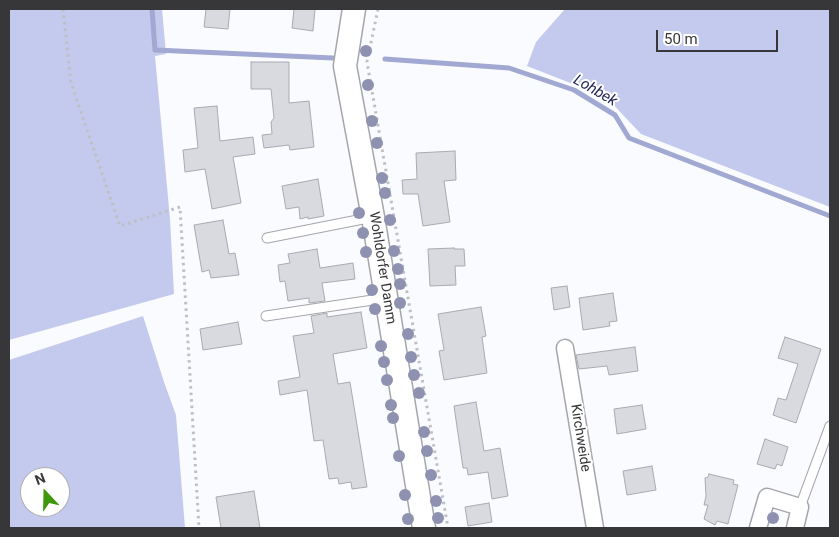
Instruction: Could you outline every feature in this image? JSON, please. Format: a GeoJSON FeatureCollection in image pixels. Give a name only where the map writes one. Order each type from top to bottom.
{"type":"FeatureCollection","features":[{"type":"Feature","properties":{"kind":"street","name":"Wohldorfer Damm"},"geometry":{"type":"LineString","coordinates":[[354,9],[345,66],[374,216],[424,528]]}},
{"type":"Feature","properties":{"kind":"street","name":"Kirchweide"},"geometry":{"type":"LineString","coordinates":[[565,348],[595,528]]}},
{"type":"Feature","properties":{"kind":"street"},"geometry":{"type":"LineString","coordinates":[[758,528],[767,497],[800,507],[795,528]]}},
{"type":"Feature","properties":{"kind":"lane"},"geometry":{"type":"LineString","coordinates":[[267,238],[374,216]]}},
{"type":"Feature","properties":{"kind":"lane"},"geometry":{"type":"LineString","coordinates":[[266,316],[387,298]]}},
{"type":"Feature","properties":{"kind":"lane"},"geometry":{"type":"LineString","coordinates":[[800,507],[830,426]]}},
{"type":"Feature","properties":{"kind":"path"},"geometry":{"type":"LineString","coordinates":[[63,9],[71,83],[120,226],[180,207],[199,528]]}},
{"type":"Feature","properties":{"kind":"path"},"geometry":{"type":"LineString","coordinates":[[378,9],[367,62],[396,219],[448,528]]}},
{"type":"Feature","properties":{"kind":"shaded area"},"geometry":{"type":"Polygon","coordinates":[[[9,9],[162,9],[166,54],[155,56],[170,219],[174,294],[9,340],[9,9]]]}},
{"type":"Feature","properties":{"kind":"shaded area"},"geometry":{"type":"Polygon","coordinates":[[[565,9],[830,9],[830,207],[641,134],[606,97],[527,66],[536,42],[565,9]]]}},
{"type":"Feature","properties":{"kind":"shaded area"},"geometry":{"type":"Polygon","coordinates":[[[143,316],[176,415],[185,528],[9,528],[9,360],[143,316]]]}},
{"type":"Feature","properties":{"kind":"building"},"geometry":{"type":"Polygon","coordinates":[[[206,9],[230,9],[228,29],[204,27],[206,9]]]}},
{"type":"Feature","properties":{"kind":"building"},"geometry":{"type":"Polygon","coordinates":[[[294,9],[315,9],[313,31],[292,28],[294,9]]]}},
{"type":"Feature","properties":{"kind":"building"},"geometry":{"type":"Polygon","coordinates":[[[251,62],[289,62],[289,103],[309,101],[314,147],[290,150],[289,145],[264,148],[262,135],[272,134],[271,122],[274,118],[271,89],[251,89],[251,62]]]}},
{"type":"Feature","properties":{"kind":"building"},"geometry":{"type":"Polygon","coordinates":[[[217,106],[220,141],[253,137],[255,154],[233,157],[241,203],[212,209],[205,169],[185,172],[183,150],[198,148],[194,108],[217,106]]]}},
{"type":"Feature","properties":{"kind":"building"},"geometry":{"type":"Polygon","coordinates":[[[455,151],[456,180],[444,181],[450,222],[423,226],[418,194],[403,194],[402,180],[417,179],[416,153],[455,151]]]}},
{"type":"Feature","properties":{"kind":"building"},"geometry":{"type":"Polygon","coordinates":[[[318,179],[324,216],[300,219],[299,207],[286,209],[282,186],[318,179]]]}},
{"type":"Feature","properties":{"kind":"building"},"geometry":{"type":"Polygon","coordinates":[[[223,220],[229,254],[235,253],[239,275],[211,278],[209,270],[202,272],[194,225],[223,220]]]}},
{"type":"Feature","properties":{"kind":"building"},"geometry":{"type":"Polygon","coordinates":[[[317,249],[320,268],[353,263],[355,279],[322,283],[325,301],[309,303],[309,298],[288,301],[285,281],[280,282],[278,265],[290,263],[288,254],[317,249]]]}},
{"type":"Feature","properties":{"kind":"building"},"geometry":{"type":"Polygon","coordinates":[[[428,249],[464,249],[465,266],[455,266],[456,285],[430,286],[428,249]]]}},
{"type":"Feature","properties":{"kind":"building"},"geometry":{"type":"Polygon","coordinates":[[[567,286],[570,307],[554,310],[551,288],[567,286]]]}},
{"type":"Feature","properties":{"kind":"building"},"geometry":{"type":"Polygon","coordinates":[[[613,293],[617,321],[609,322],[610,326],[583,330],[579,298],[613,293]]]}},
{"type":"Feature","properties":{"kind":"building"},"geometry":{"type":"Polygon","coordinates":[[[481,307],[486,336],[482,337],[487,373],[444,380],[439,351],[444,350],[438,314],[481,307]]]}},
{"type":"Feature","properties":{"kind":"building"},"geometry":{"type":"Polygon","coordinates":[[[361,312],[367,348],[333,354],[338,384],[350,382],[367,487],[352,489],[351,482],[339,484],[338,478],[329,479],[323,440],[314,441],[307,390],[280,395],[278,381],[300,377],[293,336],[314,333],[311,316],[327,313],[327,317],[361,312]]]}},
{"type":"Feature","properties":{"kind":"building"},"geometry":{"type":"Polygon","coordinates":[[[238,322],[242,344],[203,350],[200,329],[238,322]]]}},
{"type":"Feature","properties":{"kind":"building"},"geometry":{"type":"Polygon","coordinates":[[[785,337],[821,349],[796,423],[773,415],[778,398],[786,400],[798,364],[778,358],[785,337]]]}},
{"type":"Feature","properties":{"kind":"building"},"geometry":{"type":"Polygon","coordinates":[[[635,347],[638,371],[609,375],[607,366],[579,369],[576,355],[635,347]]]}},
{"type":"Feature","properties":{"kind":"building"},"geometry":{"type":"Polygon","coordinates":[[[476,402],[484,451],[500,448],[508,496],[492,499],[488,472],[468,475],[467,468],[463,468],[454,406],[476,402]]]}},
{"type":"Feature","properties":{"kind":"building"},"geometry":{"type":"Polygon","coordinates":[[[642,405],[646,429],[617,434],[614,409],[642,405]]]}},
{"type":"Feature","properties":{"kind":"building"},"geometry":{"type":"Polygon","coordinates":[[[765,439],[788,447],[782,466],[777,464],[775,469],[757,464],[765,439]]]}},
{"type":"Feature","properties":{"kind":"building"},"geometry":{"type":"Polygon","coordinates":[[[652,466],[656,490],[627,495],[623,471],[652,466]]]}},
{"type":"Feature","properties":{"kind":"building"},"geometry":{"type":"Polygon","coordinates":[[[709,474],[734,480],[733,484],[738,485],[728,524],[717,521],[715,525],[704,519],[708,505],[704,505],[706,496],[705,478],[709,474]]]}},
{"type":"Feature","properties":{"kind":"building"},"geometry":{"type":"Polygon","coordinates":[[[254,491],[260,528],[221,528],[216,497],[254,491]]]}},
{"type":"Feature","properties":{"kind":"building"},"geometry":{"type":"Polygon","coordinates":[[[489,503],[492,522],[468,526],[465,507],[489,503]]]}},
{"type":"Feature","properties":{"kind":"waterway","name":"Lohbek"},"geometry":{"type":"LineString","coordinates":[[152,9],[155,50],[333,58]]}},
{"type":"Feature","properties":{"kind":"waterway","name":"Lohbek"},"geometry":{"type":"LineString","coordinates":[[385,59],[509,68],[574,90],[615,115],[629,138],[830,216]]}}]}
